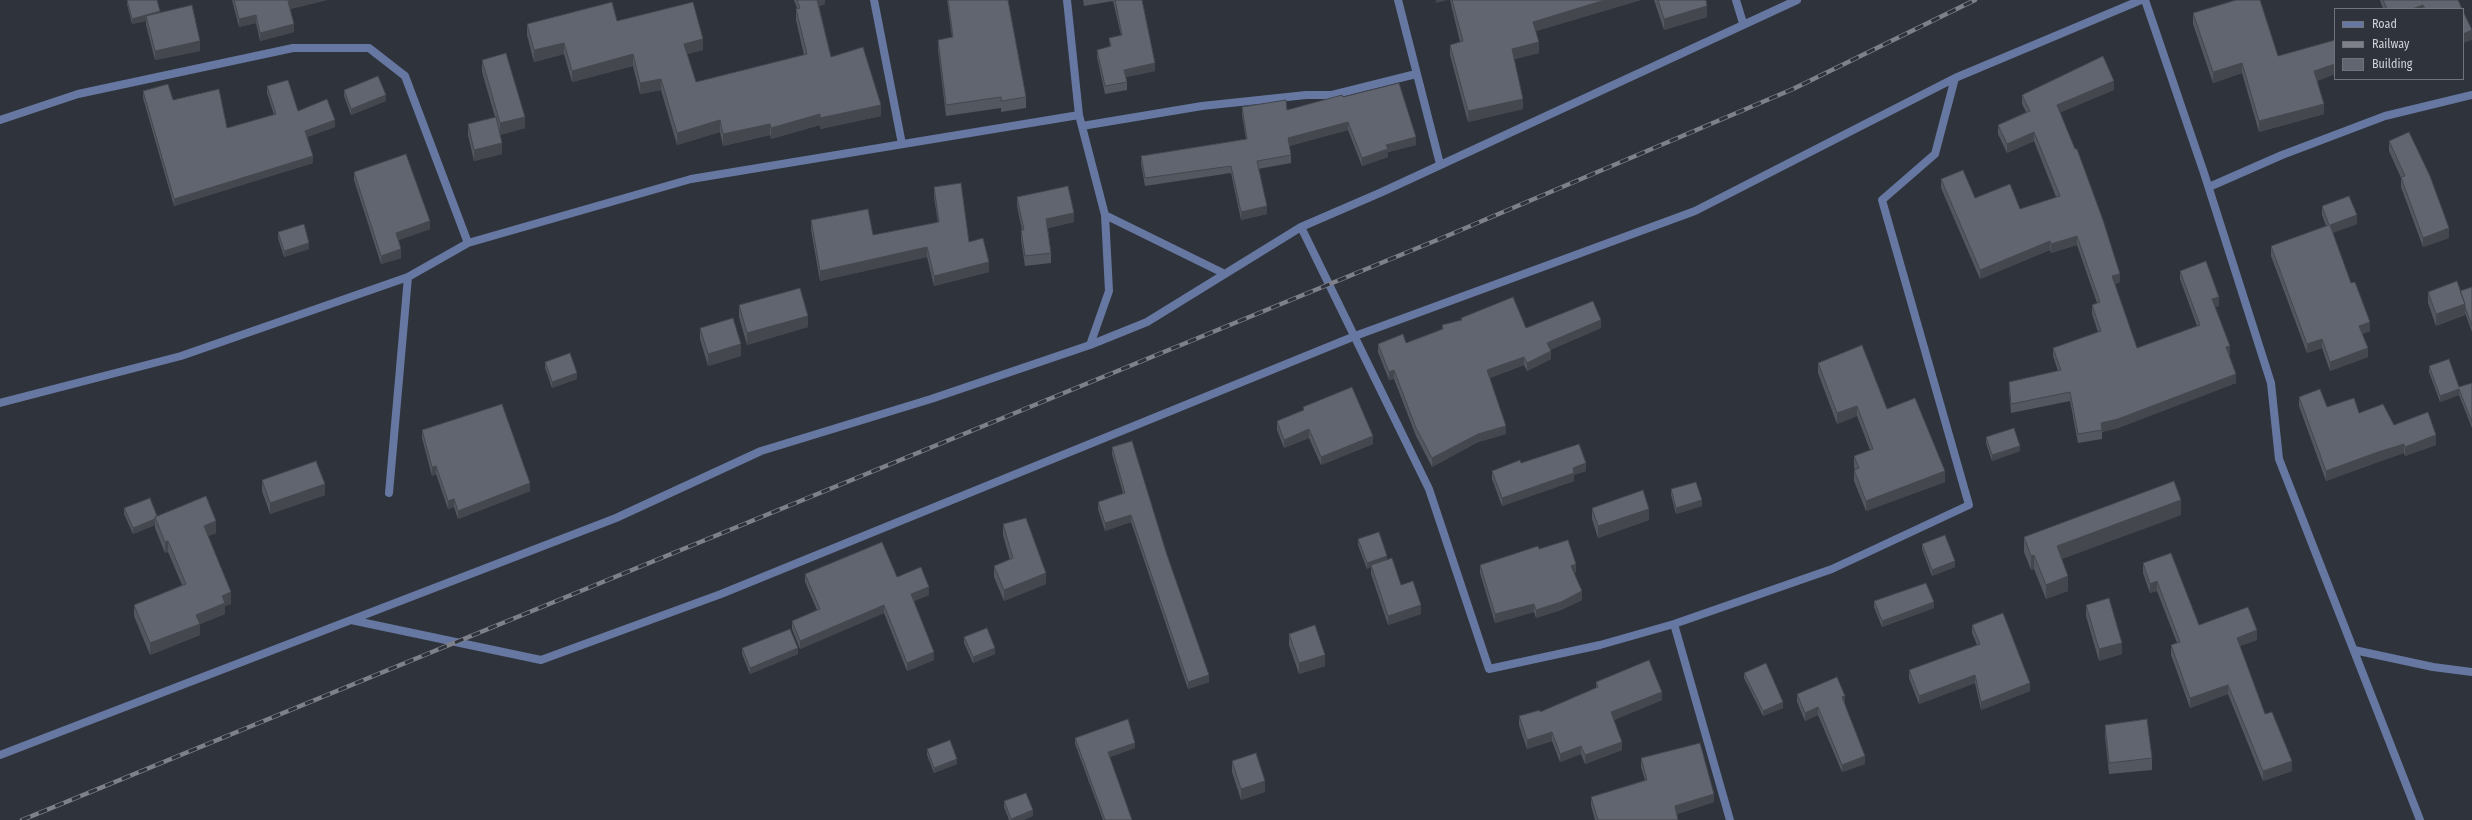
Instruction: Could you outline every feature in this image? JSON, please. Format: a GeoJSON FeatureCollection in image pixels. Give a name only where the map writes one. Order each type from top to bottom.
{"type":"FeatureCollection","features":[{"type":"Feature","properties":{"kind":"street"},"geometry":{"type":"LineString","coordinates":[[874,0],[902,144]]}},
{"type":"Feature","properties":{"kind":"street"},"geometry":{"type":"LineString","coordinates":[[1067,0],[1079,115],[1105,215],[1109,291],[1090,345]]}},
{"type":"Feature","properties":{"kind":"street"},"geometry":{"type":"LineString","coordinates":[[1398,0],[1440,164]]}},
{"type":"Feature","properties":{"kind":"street"},"geometry":{"type":"LineString","coordinates":[[1736,0],[1743,23]]}},
{"type":"Feature","properties":{"kind":"street"},"geometry":{"type":"LineString","coordinates":[[0,755],[616,518],[761,451],[931,400],[1090,345],[1147,322],[1302,227],[1382,192],[1743,23],[1797,0]]}},
{"type":"Feature","properties":{"kind":"street"},"geometry":{"type":"LineString","coordinates":[[351,620],[541,660],[721,594],[1355,336],[1695,212],[1955,78],[2141,0]]}},
{"type":"Feature","properties":{"kind":"street"},"geometry":{"type":"LineString","coordinates":[[2145,0],[2209,187],[2271,383],[2279,459],[2420,820]]}},
{"type":"Feature","properties":{"kind":"street"},"geometry":{"type":"LineString","coordinates":[[0,120],[78,94],[286,49],[369,48],[405,76],[468,243]]}},
{"type":"Feature","properties":{"kind":"street"},"geometry":{"type":"LineString","coordinates":[[1082,126],[1202,106],[1306,95],[1332,95],[1416,74]]}},
{"type":"Feature","properties":{"kind":"street"},"geometry":{"type":"LineString","coordinates":[[1302,227],[1429,489],[1489,669],[1600,645],[1674,624],[1832,569],[1969,505],[1882,200],[1935,154],[1955,78]]}},
{"type":"Feature","properties":{"kind":"street"},"geometry":{"type":"LineString","coordinates":[[2209,187],[2282,155],[2385,116],[2472,94]]}},
{"type":"Feature","properties":{"kind":"street"},"geometry":{"type":"LineString","coordinates":[[0,403],[181,356],[408,277],[468,243],[691,179],[1079,115]]}},
{"type":"Feature","properties":{"kind":"street"},"geometry":{"type":"LineString","coordinates":[[1105,215],[1225,274]]}},
{"type":"Feature","properties":{"kind":"street"},"geometry":{"type":"LineString","coordinates":[[389,493],[408,277]]}},
{"type":"Feature","properties":{"kind":"street"},"geometry":{"type":"LineString","coordinates":[[1674,624],[1730,820]]}},
{"type":"Feature","properties":{"kind":"street"},"geometry":{"type":"LineString","coordinates":[[2354,650],[2433,667],[2472,672]]}},
{"type":"Feature","properties":{"kind":"building"},"geometry":{"type":"Polygon","coordinates":[[[127,0],[157,0],[160,11],[132,19],[127,0]]]}},
{"type":"Feature","properties":{"kind":"building"},"geometry":{"type":"Polygon","coordinates":[[[234,0],[294,0],[288,1],[294,24],[260,33],[256,15],[239,19],[234,0]]]}},
{"type":"Feature","properties":{"kind":"building"},"geometry":{"type":"Polygon","coordinates":[[[797,0],[817,0],[831,57],[863,47],[881,105],[820,118],[820,114],[771,128],[770,124],[723,134],[720,120],[677,133],[661,79],[640,83],[633,54],[572,71],[564,43],[534,50],[527,24],[612,2],[617,21],[693,2],[703,39],[684,44],[696,82],[807,54],[796,9],[800,8],[797,0]]]}},
{"type":"Feature","properties":{"kind":"building"},"geometry":{"type":"Polygon","coordinates":[[[948,0],[1008,0],[1026,97],[1001,101],[1001,97],[946,105],[938,40],[953,37],[948,0]]]}},
{"type":"Feature","properties":{"kind":"building"},"geometry":{"type":"Polygon","coordinates":[[[1115,0],[1142,0],[1155,63],[1124,70],[1127,82],[1105,86],[1097,50],[1111,46],[1109,38],[1122,35],[1115,0]]]}},
{"type":"Feature","properties":{"kind":"building"},"geometry":{"type":"Polygon","coordinates":[[[1452,0],[1605,0],[1533,22],[1539,42],[1512,49],[1523,99],[1468,111],[1450,45],[1463,41],[1452,0]]]}},
{"type":"Feature","properties":{"kind":"building"},"geometry":{"type":"Polygon","coordinates":[[[1658,0],[1706,0],[1707,6],[1664,19],[1658,0]]]}},
{"type":"Feature","properties":{"kind":"building"},"geometry":{"type":"Polygon","coordinates":[[[2236,0],[2260,0],[2278,56],[2334,40],[2334,64],[2314,71],[2324,104],[2259,121],[2242,63],[2213,72],[2193,13],[2236,0]]]}},
{"type":"Feature","properties":{"kind":"building"},"geometry":{"type":"Polygon","coordinates":[[[2383,0],[2458,0],[2462,8],[2424,8],[2423,5],[2415,8],[2387,8],[2383,0]]]}},
{"type":"Feature","properties":{"kind":"building"},"geometry":{"type":"Polygon","coordinates":[[[192,5],[200,41],[155,51],[146,16],[192,5]]]}},
{"type":"Feature","properties":{"kind":"building"},"geometry":{"type":"Polygon","coordinates":[[[2464,13],[2472,30],[2464,34],[2464,13]]]}},
{"type":"Feature","properties":{"kind":"building"},"geometry":{"type":"Polygon","coordinates":[[[506,53],[525,117],[500,123],[482,60],[506,53]]]}},
{"type":"Feature","properties":{"kind":"building"},"geometry":{"type":"Polygon","coordinates":[[[2103,56],[2114,81],[2057,105],[2075,149],[2077,149],[2103,220],[2120,274],[2112,276],[2137,348],[2200,325],[2180,271],[2206,261],[2219,297],[2212,299],[2230,346],[2226,347],[2236,374],[2118,419],[2101,423],[2102,430],[2078,434],[2070,392],[2011,404],[2009,382],[2061,370],[2053,348],[2101,331],[2092,305],[2100,302],[2077,236],[2051,244],[2050,241],[1980,270],[1941,179],[1963,170],[1975,198],[2010,184],[2020,209],[2060,196],[2034,132],[2007,144],[1998,125],[2030,111],[2022,95],[2103,56]]]}},
{"type":"Feature","properties":{"kind":"building"},"geometry":{"type":"Polygon","coordinates":[[[378,76],[386,95],[351,109],[344,90],[378,76]]]}},
{"type":"Feature","properties":{"kind":"building"},"geometry":{"type":"Polygon","coordinates":[[[288,80],[298,111],[327,99],[335,120],[305,131],[313,156],[174,199],[143,91],[168,84],[173,100],[219,89],[227,128],[276,114],[267,86],[288,80]]]}},
{"type":"Feature","properties":{"kind":"building"},"geometry":{"type":"Polygon","coordinates":[[[1399,83],[1416,137],[1386,145],[1388,149],[1362,158],[1348,122],[1288,138],[1291,155],[1257,161],[1267,206],[1241,212],[1231,166],[1145,178],[1141,156],[1247,139],[1242,107],[1286,100],[1287,110],[1342,95],[1343,97],[1399,83]]]}},
{"type":"Feature","properties":{"kind":"building"},"geometry":{"type":"Polygon","coordinates":[[[496,117],[502,143],[474,150],[468,124],[496,117]]]}},
{"type":"Feature","properties":{"kind":"building"},"geometry":{"type":"Polygon","coordinates":[[[2409,132],[2430,176],[2449,228],[2423,238],[2401,177],[2405,176],[2389,141],[2409,132]]]}},
{"type":"Feature","properties":{"kind":"building"},"geometry":{"type":"Polygon","coordinates":[[[406,154],[430,221],[396,233],[401,249],[381,256],[354,172],[406,154]]]}},
{"type":"Feature","properties":{"kind":"building"},"geometry":{"type":"Polygon","coordinates":[[[961,183],[969,242],[983,238],[989,262],[934,276],[927,247],[820,271],[811,220],[868,209],[873,235],[939,222],[934,187],[961,183]]]}},
{"type":"Feature","properties":{"kind":"building"},"geometry":{"type":"Polygon","coordinates":[[[1068,186],[1074,213],[1046,219],[1051,253],[1025,256],[1021,230],[1024,230],[1017,197],[1068,186]]]}},
{"type":"Feature","properties":{"kind":"building"},"geometry":{"type":"Polygon","coordinates":[[[2349,196],[2357,215],[2330,225],[2351,283],[2355,282],[2370,322],[2359,326],[2368,348],[2330,362],[2322,339],[2307,344],[2271,246],[2329,225],[2322,206],[2349,196]]]}},
{"type":"Feature","properties":{"kind":"building"},"geometry":{"type":"Polygon","coordinates":[[[304,224],[309,243],[284,251],[278,232],[304,224]]]}},
{"type":"Feature","properties":{"kind":"building"},"geometry":{"type":"Polygon","coordinates":[[[2457,281],[2465,304],[2436,314],[2428,292],[2457,281]]]}},
{"type":"Feature","properties":{"kind":"building"},"geometry":{"type":"Polygon","coordinates":[[[2472,287],[2472,326],[2460,291],[2472,287]]]}},
{"type":"Feature","properties":{"kind":"building"},"geometry":{"type":"Polygon","coordinates":[[[800,288],[808,316],[747,333],[739,305],[800,288]]]}},
{"type":"Feature","properties":{"kind":"building"},"geometry":{"type":"Polygon","coordinates":[[[1513,297],[1526,328],[1593,301],[1601,320],[1547,343],[1551,351],[1527,363],[1524,357],[1487,370],[1506,426],[1478,434],[1432,458],[1416,428],[1394,370],[1389,372],[1378,344],[1403,334],[1406,343],[1443,329],[1442,325],[1462,320],[1461,318],[1513,297]]]}},
{"type":"Feature","properties":{"kind":"building"},"geometry":{"type":"Polygon","coordinates":[[[733,318],[741,344],[708,354],[700,328],[733,318]]]}},
{"type":"Feature","properties":{"kind":"building"},"geometry":{"type":"Polygon","coordinates":[[[1862,345],[1887,409],[1915,398],[1945,471],[1866,501],[1854,470],[1859,468],[1854,456],[1873,449],[1857,406],[1837,413],[1818,363],[1862,345]]]}},
{"type":"Feature","properties":{"kind":"building"},"geometry":{"type":"Polygon","coordinates":[[[570,353],[577,373],[552,382],[545,362],[570,353]]]}},
{"type":"Feature","properties":{"kind":"building"},"geometry":{"type":"Polygon","coordinates":[[[2449,359],[2459,387],[2472,383],[2472,422],[2459,389],[2440,396],[2429,366],[2449,359]]]}},
{"type":"Feature","properties":{"kind":"building"},"geometry":{"type":"Polygon","coordinates":[[[1352,387],[1373,436],[1321,457],[1309,429],[1284,440],[1277,421],[1304,410],[1303,407],[1352,387]]]}},
{"type":"Feature","properties":{"kind":"building"},"geometry":{"type":"Polygon","coordinates":[[[2320,389],[2327,407],[2354,398],[2359,413],[2383,404],[2394,425],[2428,412],[2436,435],[2405,447],[2404,444],[2378,452],[2326,471],[2299,397],[2320,389]]]}},
{"type":"Feature","properties":{"kind":"building"},"geometry":{"type":"Polygon","coordinates":[[[502,404],[530,483],[458,511],[454,499],[448,501],[436,466],[432,467],[422,430],[502,404]]]}},
{"type":"Feature","properties":{"kind":"building"},"geometry":{"type":"Polygon","coordinates":[[[2014,428],[2020,446],[1992,455],[1986,437],[2014,428]]]}},
{"type":"Feature","properties":{"kind":"building"},"geometry":{"type":"Polygon","coordinates":[[[1132,441],[1167,555],[1209,675],[1188,682],[1131,515],[1105,523],[1098,502],[1125,493],[1112,447],[1132,441]]]}},
{"type":"Feature","properties":{"kind":"building"},"geometry":{"type":"Polygon","coordinates":[[[1579,444],[1586,463],[1573,468],[1574,473],[1502,498],[1492,471],[1520,460],[1521,463],[1579,444]]]}},
{"type":"Feature","properties":{"kind":"building"},"geometry":{"type":"Polygon","coordinates":[[[316,461],[325,484],[270,503],[262,480],[316,461]]]}},
{"type":"Feature","properties":{"kind":"building"},"geometry":{"type":"Polygon","coordinates":[[[2174,481],[2181,500],[2057,546],[2068,576],[2046,585],[2034,555],[2031,556],[2024,537],[2174,481]]]}},
{"type":"Feature","properties":{"kind":"building"},"geometry":{"type":"Polygon","coordinates":[[[1696,482],[1702,500],[1676,508],[1671,489],[1696,482]]]}},
{"type":"Feature","properties":{"kind":"building"},"geometry":{"type":"Polygon","coordinates":[[[1643,490],[1649,509],[1598,526],[1592,508],[1643,490]]]}},
{"type":"Feature","properties":{"kind":"building"},"geometry":{"type":"Polygon","coordinates":[[[206,496],[216,521],[204,526],[231,592],[222,596],[225,603],[196,615],[200,624],[150,643],[134,605],[186,584],[168,541],[165,542],[155,517],[206,496]]]}},
{"type":"Feature","properties":{"kind":"building"},"geometry":{"type":"Polygon","coordinates":[[[150,498],[157,516],[155,519],[133,528],[124,508],[150,498]]]}},
{"type":"Feature","properties":{"kind":"building"},"geometry":{"type":"Polygon","coordinates":[[[1026,518],[1046,573],[1004,590],[994,566],[1013,558],[1003,524],[1026,518]]]}},
{"type":"Feature","properties":{"kind":"building"},"geometry":{"type":"Polygon","coordinates":[[[1379,532],[1387,556],[1367,563],[1358,539],[1379,532]]]}},
{"type":"Feature","properties":{"kind":"building"},"geometry":{"type":"Polygon","coordinates":[[[1945,535],[1955,561],[1932,570],[1922,544],[1945,535]]]}},
{"type":"Feature","properties":{"kind":"building"},"geometry":{"type":"Polygon","coordinates":[[[1568,540],[1576,564],[1571,566],[1582,591],[1561,602],[1536,610],[1534,604],[1495,614],[1480,565],[1538,546],[1539,549],[1568,540]]]}},
{"type":"Feature","properties":{"kind":"building"},"geometry":{"type":"Polygon","coordinates":[[[882,542],[897,577],[921,567],[929,587],[911,594],[934,652],[907,663],[884,605],[800,641],[792,621],[820,609],[805,574],[882,542]]]}},
{"type":"Feature","properties":{"kind":"building"},"geometry":{"type":"Polygon","coordinates":[[[2171,553],[2199,625],[2248,607],[2257,630],[2237,638],[2265,714],[2272,712],[2292,761],[2263,771],[2228,685],[2190,698],[2171,645],[2180,642],[2157,581],[2150,584],[2143,563],[2171,553]]]}},
{"type":"Feature","properties":{"kind":"building"},"geometry":{"type":"Polygon","coordinates":[[[1392,558],[1401,585],[1413,581],[1421,605],[1388,616],[1371,565],[1392,558]]]}},
{"type":"Feature","properties":{"kind":"building"},"geometry":{"type":"Polygon","coordinates":[[[1926,583],[1934,602],[1882,621],[1874,601],[1926,583]]]}},
{"type":"Feature","properties":{"kind":"building"},"geometry":{"type":"Polygon","coordinates":[[[2109,598],[2122,643],[2099,649],[2086,605],[2109,598]]]}},
{"type":"Feature","properties":{"kind":"building"},"geometry":{"type":"Polygon","coordinates":[[[2003,613],[2030,683],[1981,702],[1975,675],[1919,696],[1909,670],[1980,644],[1972,625],[2003,613]]]}},
{"type":"Feature","properties":{"kind":"building"},"geometry":{"type":"Polygon","coordinates":[[[1315,625],[1325,655],[1299,663],[1289,634],[1315,625]]]}},
{"type":"Feature","properties":{"kind":"building"},"geometry":{"type":"Polygon","coordinates":[[[987,628],[995,648],[973,657],[964,637],[987,628]]]}},
{"type":"Feature","properties":{"kind":"building"},"geometry":{"type":"Polygon","coordinates":[[[790,629],[798,648],[750,668],[742,648],[790,629]]]}},
{"type":"Feature","properties":{"kind":"building"},"geometry":{"type":"Polygon","coordinates":[[[1649,660],[1662,692],[1611,712],[1622,742],[1585,755],[1581,746],[1560,754],[1552,732],[1527,740],[1519,716],[1540,710],[1540,712],[1598,687],[1596,682],[1649,660]]]}},
{"type":"Feature","properties":{"kind":"building"},"geometry":{"type":"Polygon","coordinates":[[[1766,663],[1783,702],[1763,711],[1744,673],[1766,663]]]}},
{"type":"Feature","properties":{"kind":"building"},"geometry":{"type":"Polygon","coordinates":[[[1837,677],[1845,696],[1842,697],[1865,756],[1842,765],[1818,707],[1805,713],[1797,694],[1837,677]]]}},
{"type":"Feature","properties":{"kind":"building"},"geometry":{"type":"Polygon","coordinates":[[[1128,719],[1135,743],[1108,752],[1132,820],[1105,820],[1075,738],[1128,719]]]}},
{"type":"Feature","properties":{"kind":"building"},"geometry":{"type":"Polygon","coordinates":[[[2147,719],[2152,758],[2109,763],[2105,725],[2147,719]]]}},
{"type":"Feature","properties":{"kind":"building"},"geometry":{"type":"Polygon","coordinates":[[[950,740],[957,759],[934,768],[927,749],[950,740]]]}},
{"type":"Feature","properties":{"kind":"building"},"geometry":{"type":"Polygon","coordinates":[[[1700,743],[1714,794],[1675,806],[1678,820],[1598,820],[1591,797],[1647,780],[1641,758],[1700,743]]]}},
{"type":"Feature","properties":{"kind":"building"},"geometry":{"type":"Polygon","coordinates":[[[1256,753],[1265,781],[1241,789],[1232,761],[1256,753]]]}},
{"type":"Feature","properties":{"kind":"building"},"geometry":{"type":"Polygon","coordinates":[[[1026,793],[1033,810],[1011,819],[1004,801],[1026,793]]]}},
{"type":"Feature","properties":{"kind":"railway"},"geometry":{"type":"LineString","coordinates":[[22,820],[1442,238],[1793,89],[1975,0]]}}]}
